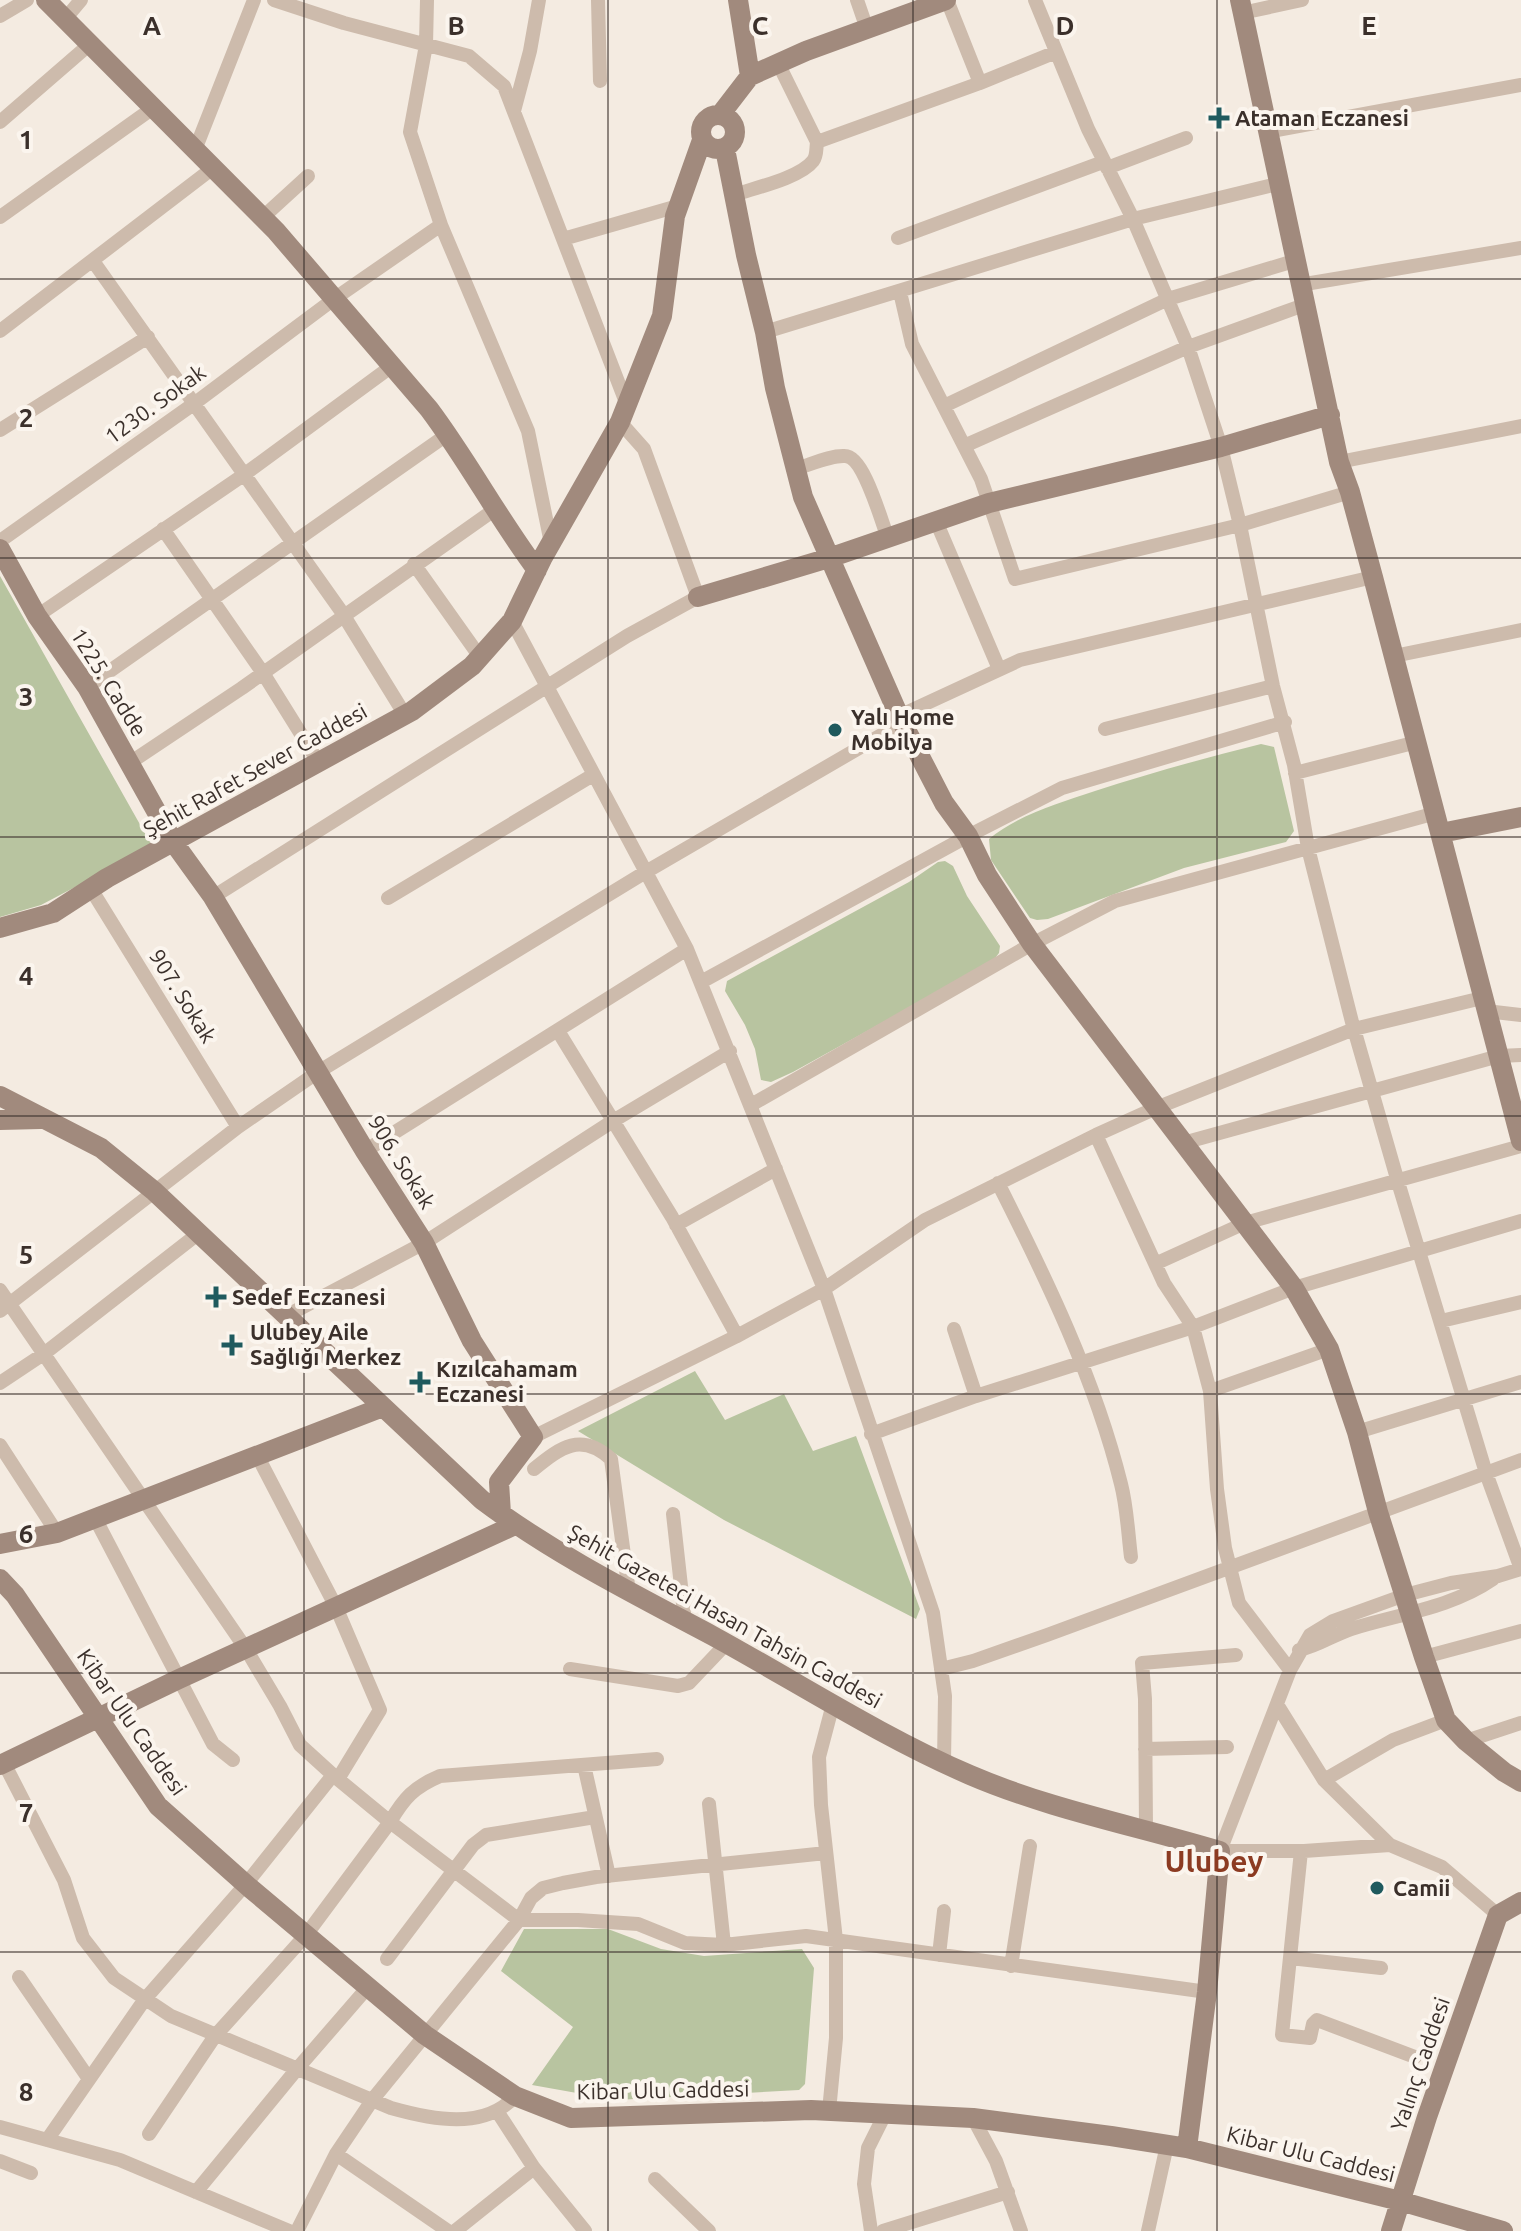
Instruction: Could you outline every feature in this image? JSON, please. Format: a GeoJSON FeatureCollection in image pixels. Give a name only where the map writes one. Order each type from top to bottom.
{"type":"FeatureCollection","features":[{"type":"Feature","properties":{"kind":"street"},"geometry":{"type":"LineString","coordinates":[[0,16],[27,0]]}},
{"type":"Feature","properties":{"kind":"street"},"geometry":{"type":"LineString","coordinates":[[46,0],[262,218],[392,366],[448,434],[494,510],[537,570]]}},
{"type":"Feature","properties":{"kind":"street"},"geometry":{"type":"LineString","coordinates":[[65,19],[81,0]]}},
{"type":"Feature","properties":{"kind":"street"},"geometry":{"type":"LineString","coordinates":[[195,150],[254,0]]}},
{"type":"Feature","properties":{"kind":"street"},"geometry":{"type":"LineString","coordinates":[[274,0],[344,23],[469,56],[504,86],[563,239],[623,413],[644,449],[698,597]]}},
{"type":"Feature","properties":{"kind":"street"},"geometry":{"type":"LineString","coordinates":[[427,0],[426,45],[410,132],[441,225],[528,431],[551,543]]}},
{"type":"Feature","properties":{"kind":"street"},"geometry":{"type":"LineString","coordinates":[[514,112],[539,0]]}},
{"type":"Feature","properties":{"kind":"street"},"geometry":{"type":"LineString","coordinates":[[598,0],[596,21],[600,81]]}},
{"type":"Feature","properties":{"kind":"street"},"geometry":{"type":"LineString","coordinates":[[738,0],[750,76]]}},
{"type":"Feature","properties":{"kind":"street"},"geometry":{"type":"LineString","coordinates":[[857,0],[867,29]]}},
{"type":"Feature","properties":{"kind":"street"},"geometry":{"type":"LineString","coordinates":[[720,115],[750,76],[946,0],[980,83]]}},
{"type":"Feature","properties":{"kind":"street"},"geometry":{"type":"LineString","coordinates":[[1035,0],[1105,165],[1133,219],[1188,347],[1221,447],[1258,605],[1273,686],[1285,722],[1308,848],[1354,1029],[1486,1473],[1521,1569],[1498,1576],[1456,1598],[1408,1604],[1315,1647],[1299,1650],[1220,1851],[1207,1992],[1177,2147],[1148,2231]]}},
{"type":"Feature","properties":{"kind":"street"},"geometry":{"type":"LineString","coordinates":[[1157,1263],[1245,1223],[1398,1182],[1521,1144],[1373,577],[1339,462],[1241,6],[1302,0]]}},
{"type":"Feature","properties":{"kind":"street"},"geometry":{"type":"LineString","coordinates":[[0,122],[90,44]]}},
{"type":"Feature","properties":{"kind":"street"},"geometry":{"type":"LineString","coordinates":[[817,142],[1056,52]]}},
{"type":"Feature","properties":{"kind":"street"},"geometry":{"type":"LineString","coordinates":[[734,195],[807,167],[816,156],[817,142],[778,63]]}},
{"type":"Feature","properties":{"kind":"street"},"geometry":{"type":"LineString","coordinates":[[1267,132],[1521,85]]}},
{"type":"Feature","properties":{"kind":"street"},"geometry":{"type":"LineString","coordinates":[[0,217],[153,108]]}},
{"type":"Feature","properties":{"kind":"street"},"geometry":{"type":"LineString","coordinates":[[720,115],[727,117],[736,130],[735,137],[725,149],[716,150],[702,140],[700,131],[711,116],[720,115]]}},
{"type":"Feature","properties":{"kind":"street"},"geometry":{"type":"LineString","coordinates":[[898,238],[1186,138]]}},
{"type":"Feature","properties":{"kind":"street","name":"Şehit Rafet Sever Caddesi"},"geometry":{"type":"LineString","coordinates":[[0,928],[53,913],[405,715],[472,666],[512,621],[623,413],[662,316],[678,206],[702,140]]}},
{"type":"Feature","properties":{"kind":"street"},"geometry":{"type":"LineString","coordinates":[[725,149],[775,388],[803,497],[900,720],[944,803],[968,836],[987,875],[1032,944],[1294,1288],[1329,1349],[1446,1720],[1466,1741],[1521,1782]]}},
{"type":"Feature","properties":{"kind":"street"},"geometry":{"type":"LineString","coordinates":[[0,331],[213,168]]}},
{"type":"Feature","properties":{"kind":"street"},"geometry":{"type":"LineString","coordinates":[[262,218],[308,176]]}},
{"type":"Feature","properties":{"kind":"street"},"geometry":{"type":"LineString","coordinates":[[765,332],[1133,219],[1277,184]]}},
{"type":"Feature","properties":{"kind":"street"},"geometry":{"type":"LineString","coordinates":[[563,239],[678,206]]}},
{"type":"Feature","properties":{"kind":"street","name":"1230. Sokak"},"geometry":{"type":"LineString","coordinates":[[0,541],[441,225]]}},
{"type":"Feature","properties":{"kind":"street"},"geometry":{"type":"LineString","coordinates":[[964,446],[1302,295],[1521,248]]}},
{"type":"Feature","properties":{"kind":"street"},"geometry":{"type":"LineString","coordinates":[[93,261],[344,615],[405,715]]}},
{"type":"Feature","properties":{"kind":"street"},"geometry":{"type":"LineString","coordinates":[[944,406],[1168,299],[1294,261]]}},
{"type":"Feature","properties":{"kind":"street"},"geometry":{"type":"LineString","coordinates":[[900,292],[912,344],[981,479],[1015,579],[1240,525],[1350,492]]}},
{"type":"Feature","properties":{"kind":"street"},"geometry":{"type":"LineString","coordinates":[[0,430],[148,337]]}},
{"type":"Feature","properties":{"kind":"street"},"geometry":{"type":"LineString","coordinates":[[37,616],[245,474],[392,366]]}},
{"type":"Feature","properties":{"kind":"street"},"geometry":{"type":"LineString","coordinates":[[213,897],[627,636],[698,597],[829,558],[989,503],[1221,447],[1330,415]]}},
{"type":"Feature","properties":{"kind":"street"},"geometry":{"type":"LineString","coordinates":[[1339,462],[1521,426]]}},
{"type":"Feature","properties":{"kind":"street"},"geometry":{"type":"LineString","coordinates":[[87,687],[448,434]]}},
{"type":"Feature","properties":{"kind":"street"},"geometry":{"type":"LineString","coordinates":[[795,469],[844,455],[853,458],[860,465],[888,538]]}},
{"type":"Feature","properties":{"kind":"street"},"geometry":{"type":"LineString","coordinates":[[131,762],[494,510]]}},
{"type":"Feature","properties":{"kind":"street"},"geometry":{"type":"LineString","coordinates":[[936,521],[999,669]]}},
{"type":"Feature","properties":{"kind":"street"},"geometry":{"type":"LineString","coordinates":[[163,529],[263,673],[319,763]]}},
{"type":"Feature","properties":{"kind":"street","name":"1225. Cadde"},"geometry":{"type":"LineString","coordinates":[[0,549],[37,616],[87,687],[174,843]]}},
{"type":"Feature","properties":{"kind":"street"},"geometry":{"type":"LineString","coordinates":[[414,564],[480,657]]}},
{"type":"Feature","properties":{"kind":"street"},"geometry":{"type":"LineString","coordinates":[[5,1308],[238,1127],[318,1072],[900,720],[1020,660],[1373,577]]}},
{"type":"Feature","properties":{"kind":"street"},"geometry":{"type":"LineString","coordinates":[[512,621],[687,949],[824,1289],[933,1613],[945,1696],[944,1762]]}},
{"type":"Feature","properties":{"kind":"street"},"geometry":{"type":"LineString","coordinates":[[1394,656],[1521,630]]}},
{"type":"Feature","properties":{"kind":"street"},"geometry":{"type":"LineString","coordinates":[[1105,729],[1273,686]]}},
{"type":"Feature","properties":{"kind":"street"},"geometry":{"type":"LineString","coordinates":[[701,982],[1062,788],[1285,722]]}},
{"type":"Feature","properties":{"kind":"street"},"geometry":{"type":"LineString","coordinates":[[1295,773],[1417,742]]}},
{"type":"Feature","properties":{"kind":"street"},"geometry":{"type":"LineString","coordinates":[[388,898],[593,775]]}},
{"type":"Feature","properties":{"kind":"street"},"geometry":{"type":"LineString","coordinates":[[751,1105],[1032,944],[1115,901],[1308,848],[1438,823],[1521,817]]}},
{"type":"Feature","properties":{"kind":"street","name":"906. Sokak"},"geometry":{"type":"LineString","coordinates":[[174,843],[213,897],[365,1151],[424,1243],[472,1341],[533,1437]]}},
{"type":"Feature","properties":{"kind":"street","name":"907. Sokak"},"geometry":{"type":"LineString","coordinates":[[91,889],[238,1127]]}},
{"type":"Feature","properties":{"kind":"street"},"geometry":{"type":"LineString","coordinates":[[365,1151],[687,949]]}},
{"type":"Feature","properties":{"kind":"street"},"geometry":{"type":"LineString","coordinates":[[515,2096],[497,2111],[463,2119],[429,2119],[391,2108],[171,2016],[114,1978],[83,1938],[64,1880],[2,1764],[336,1607],[508,1519],[499,1482],[533,1437],[737,1336],[824,1289],[925,1220],[998,1183],[1156,1108],[1354,1029],[1484,1005],[1521,1015]]}},
{"type":"Feature","properties":{"kind":"street"},"geometry":{"type":"LineString","coordinates":[[558,1031],[676,1225],[737,1336]]}},
{"type":"Feature","properties":{"kind":"street"},"geometry":{"type":"LineString","coordinates":[[286,1316],[424,1243],[613,1121],[730,1051]]}},
{"type":"Feature","properties":{"kind":"street"},"geometry":{"type":"LineString","coordinates":[[1183,1143],[1499,1056],[1521,1055]]}},
{"type":"Feature","properties":{"kind":"street","name":"Şehit Gazeteci Hasan Tahsin Caddesi"},"geometry":{"type":"LineString","coordinates":[[0,1096],[101,1148],[154,1191],[482,1500],[508,1519],[629,1592],[833,1704],[971,1775],[1080,1813],[1146,1828],[1220,1851]]}},
{"type":"Feature","properties":{"kind":"street","name":"Şehit Gazeteci Hasan Tahsin Caddesi"},"geometry":{"type":"LineString","coordinates":[[0,1120],[44,1119]]}},
{"type":"Feature","properties":{"kind":"street"},"geometry":{"type":"LineString","coordinates":[[1096,1135],[1164,1283],[1193,1327],[1210,1391],[1217,1489],[1239,1603],[1290,1670]]}},
{"type":"Feature","properties":{"kind":"street"},"geometry":{"type":"LineString","coordinates":[[676,1225],[776,1169]]}},
{"type":"Feature","properties":{"kind":"street"},"geometry":{"type":"LineString","coordinates":[[998,1183],[1081,1364],[1106,1429],[1122,1487],[1131,1557]]}},
{"type":"Feature","properties":{"kind":"street"},"geometry":{"type":"LineString","coordinates":[[871,1434],[976,1396],[1193,1327],[1294,1288],[1521,1221]]}},
{"type":"Feature","properties":{"kind":"street"},"geometry":{"type":"LineString","coordinates":[[0,1383],[45,1353],[199,1233]]}},
{"type":"Feature","properties":{"kind":"street"},"geometry":{"type":"LineString","coordinates":[[0,1290],[5,1308],[45,1353],[246,1649],[300,1745],[390,1822],[519,1920],[638,1924],[685,1943],[724,1945],[806,1936],[1207,1992]]}},
{"type":"Feature","properties":{"kind":"street"},"geometry":{"type":"LineString","coordinates":[[1441,1321],[1521,1302]]}},
{"type":"Feature","properties":{"kind":"street"},"geometry":{"type":"LineString","coordinates":[[954,1329],[976,1396]]}},
{"type":"Feature","properties":{"kind":"street"},"geometry":{"type":"LineString","coordinates":[[1210,1391],[1329,1349]]}},
{"type":"Feature","properties":{"kind":"street"},"geometry":{"type":"LineString","coordinates":[[1357,1432],[1521,1382]]}},
{"type":"Feature","properties":{"kind":"street"},"geometry":{"type":"LineString","coordinates":[[0,1544],[57,1533],[383,1407]]}},
{"type":"Feature","properties":{"kind":"street"},"geometry":{"type":"LineString","coordinates":[[0,1445],[57,1533]]}},
{"type":"Feature","properties":{"kind":"street"},"geometry":{"type":"LineString","coordinates":[[534,1469],[564,1447],[575,1445],[599,1448],[611,1459],[629,1592]]}},
{"type":"Feature","properties":{"kind":"street"},"geometry":{"type":"LineString","coordinates":[[47,2140],[145,1999],[335,1777],[380,1710],[336,1607],[258,1457]]}},
{"type":"Feature","properties":{"kind":"street"},"geometry":{"type":"LineString","coordinates":[[941,1669],[973,1661],[1521,1460]]}},
{"type":"Feature","properties":{"kind":"street"},"geometry":{"type":"LineString","coordinates":[[673,1514],[685,1622]]}},
{"type":"Feature","properties":{"kind":"street"},"geometry":{"type":"LineString","coordinates":[[95,1518],[213,1744],[233,1760]]}},
{"type":"Feature","properties":{"kind":"street","name":"Kibar Ulu Caddesi"},"geometry":{"type":"LineString","coordinates":[[0,1579],[15,1595],[158,1806],[425,2035],[515,2096],[571,2118],[829,2111],[973,2118],[1177,2147],[1400,2201],[1493,2230]]}},
{"type":"Feature","properties":{"kind":"street"},"geometry":{"type":"LineString","coordinates":[[1424,1657],[1521,1631]]}},
{"type":"Feature","properties":{"kind":"street"},"geometry":{"type":"LineString","coordinates":[[570,1669],[678,1686],[689,1683],[726,1644]]}},
{"type":"Feature","properties":{"kind":"street"},"geometry":{"type":"LineString","coordinates":[[1146,1828],[1142,1663],[1236,1655]]}},
{"type":"Feature","properties":{"kind":"street"},"geometry":{"type":"LineString","coordinates":[[829,2111],[836,2038],[836,1940],[819,1757],[833,1704]]}},
{"type":"Feature","properties":{"kind":"street"},"geometry":{"type":"LineString","coordinates":[[1278,1706],[1324,1780],[1390,1845],[1442,1867],[1498,1915],[1521,1902]]}},
{"type":"Feature","properties":{"kind":"street"},"geometry":{"type":"LineString","coordinates":[[1324,1780],[1393,1740],[1446,1720]]}},
{"type":"Feature","properties":{"kind":"street"},"geometry":{"type":"LineString","coordinates":[[1466,1741],[1521,1723]]}},
{"type":"Feature","properties":{"kind":"street"},"geometry":{"type":"LineString","coordinates":[[1145,1749],[1227,1747]]}},
{"type":"Feature","properties":{"kind":"street"},"geometry":{"type":"LineString","coordinates":[[149,2134],[215,2036],[306,1935],[402,1802],[420,1784],[440,1776],[657,1759]]}},
{"type":"Feature","properties":{"kind":"street"},"geometry":{"type":"LineString","coordinates":[[584,1765],[609,1876]]}},
{"type":"Feature","properties":{"kind":"street"},"geometry":{"type":"LineString","coordinates":[[709,1804],[724,1945]]}},
{"type":"Feature","properties":{"kind":"street"},"geometry":{"type":"LineString","coordinates":[[387,1959],[453,1870],[473,1845],[486,1835],[595,1817]]}},
{"type":"Feature","properties":{"kind":"street"},"geometry":{"type":"LineString","coordinates":[[1220,1851],[1301,1851],[1390,1845]]}},
{"type":"Feature","properties":{"kind":"street"},"geometry":{"type":"LineString","coordinates":[[1011,1966],[1030,1846]]}},
{"type":"Feature","properties":{"kind":"street"},"geometry":{"type":"LineString","coordinates":[[1301,1851],[1282,2035],[1310,2038],[1317,2020],[1415,2057]]}},
{"type":"Feature","properties":{"kind":"street"},"geometry":{"type":"LineString","coordinates":[[297,2231],[336,2154],[373,2099],[519,1920],[531,1898],[543,1888],[609,1876],[826,1853]]}},
{"type":"Feature","properties":{"kind":"street"},"geometry":{"type":"LineString","coordinates":[[939,1955],[944,1911]]}},
{"type":"Feature","properties":{"kind":"street","name":"Yalınç Caddesi"},"geometry":{"type":"LineString","coordinates":[[1391,2231],[1431,2105],[1498,1915]]}},
{"type":"Feature","properties":{"kind":"street"},"geometry":{"type":"LineString","coordinates":[[1290,1958],[1381,1968]]}},
{"type":"Feature","properties":{"kind":"street"},"geometry":{"type":"LineString","coordinates":[[19,1977],[89,2079]]}},
{"type":"Feature","properties":{"kind":"street"},"geometry":{"type":"LineString","coordinates":[[196,2192],[368,1987]]}},
{"type":"Feature","properties":{"kind":"street"},"geometry":{"type":"LineString","coordinates":[[497,2111],[534,2168],[585,2231]]}},
{"type":"Feature","properties":{"kind":"street"},"geometry":{"type":"LineString","coordinates":[[871,2231],[865,2172],[868,2148],[885,2114]]}},
{"type":"Feature","properties":{"kind":"street"},"geometry":{"type":"LineString","coordinates":[[973,2118],[996,2161],[1021,2231]]}},
{"type":"Feature","properties":{"kind":"street"},"geometry":{"type":"LineString","coordinates":[[0,2127],[120,2160],[289,2231]]}},
{"type":"Feature","properties":{"kind":"street"},"geometry":{"type":"LineString","coordinates":[[336,2154],[448,2231]]}},
{"type":"Feature","properties":{"kind":"street"},"geometry":{"type":"LineString","coordinates":[[0,2161],[31,2173]]}},
{"type":"Feature","properties":{"kind":"street"},"geometry":{"type":"LineString","coordinates":[[455,2231],[534,2168]]}},
{"type":"Feature","properties":{"kind":"street"},"geometry":{"type":"LineString","coordinates":[[655,2179],[709,2231]]}},
{"type":"Feature","properties":{"kind":"street"},"geometry":{"type":"LineString","coordinates":[[883,2231],[1008,2192]]}},
{"type":"Feature","properties":{"kind":"green space"},"geometry":{"type":"Polygon","coordinates":[[[0,576],[151,844],[138,854],[41,905],[0,917],[0,576]]]}},
{"type":"Feature","properties":{"kind":"green space"},"geometry":{"type":"Polygon","coordinates":[[[1261,744],[1274,747],[1294,831],[1286,842],[1184,868],[1048,919],[1037,920],[1030,918],[991,860],[989,839],[1039,810],[1136,778],[1261,744]]]}},
{"type":"Feature","properties":{"kind":"green space"},"geometry":{"type":"Polygon","coordinates":[[[945,861],[953,866],[967,896],[1000,946],[992,962],[793,1072],[771,1082],[761,1080],[755,1049],[725,991],[727,981],[909,882],[938,862],[945,861]]]}},
{"type":"Feature","properties":{"kind":"green space"},"geometry":{"type":"Polygon","coordinates":[[[695,1371],[725,1420],[784,1394],[813,1451],[856,1436],[920,1609],[916,1619],[724,1520],[578,1431],[695,1371]]]}},
{"type":"Feature","properties":{"kind":"green space"},"geometry":{"type":"Polygon","coordinates":[[[524,1929],[608,1929],[661,1949],[704,1956],[802,1949],[814,1968],[805,2084],[799,2090],[616,2100],[532,2085],[573,2027],[501,1971],[524,1929]]]}},
{"type":"Feature","properties":{"kind":"place","name":"Ataman Eczanesi"},"geometry":{"type":"Point","coordinates":[1219,118]}},
{"type":"Feature","properties":{"kind":"place","name":"Yalı Home Mobilya"},"geometry":{"type":"Point","coordinates":[835,730]}},
{"type":"Feature","properties":{"kind":"place","name":"Sedef Eczanesi"},"geometry":{"type":"Point","coordinates":[216,1297]}},
{"type":"Feature","properties":{"kind":"place","name":"Ulubey Aile Sağlığı Merkez"},"geometry":{"type":"Point","coordinates":[232,1345]}},
{"type":"Feature","properties":{"kind":"place","name":"Kızılcahamam Eczanesi"},"geometry":{"type":"Point","coordinates":[420,1382]}},
{"type":"Feature","properties":{"kind":"place","name":"Camii"},"geometry":{"type":"Point","coordinates":[1377,1888]}},
{"type":"Feature","properties":{"kind":"district","name":"Ulubey"},"geometry":{"type":"Point","coordinates":[1214,1862]}}]}
